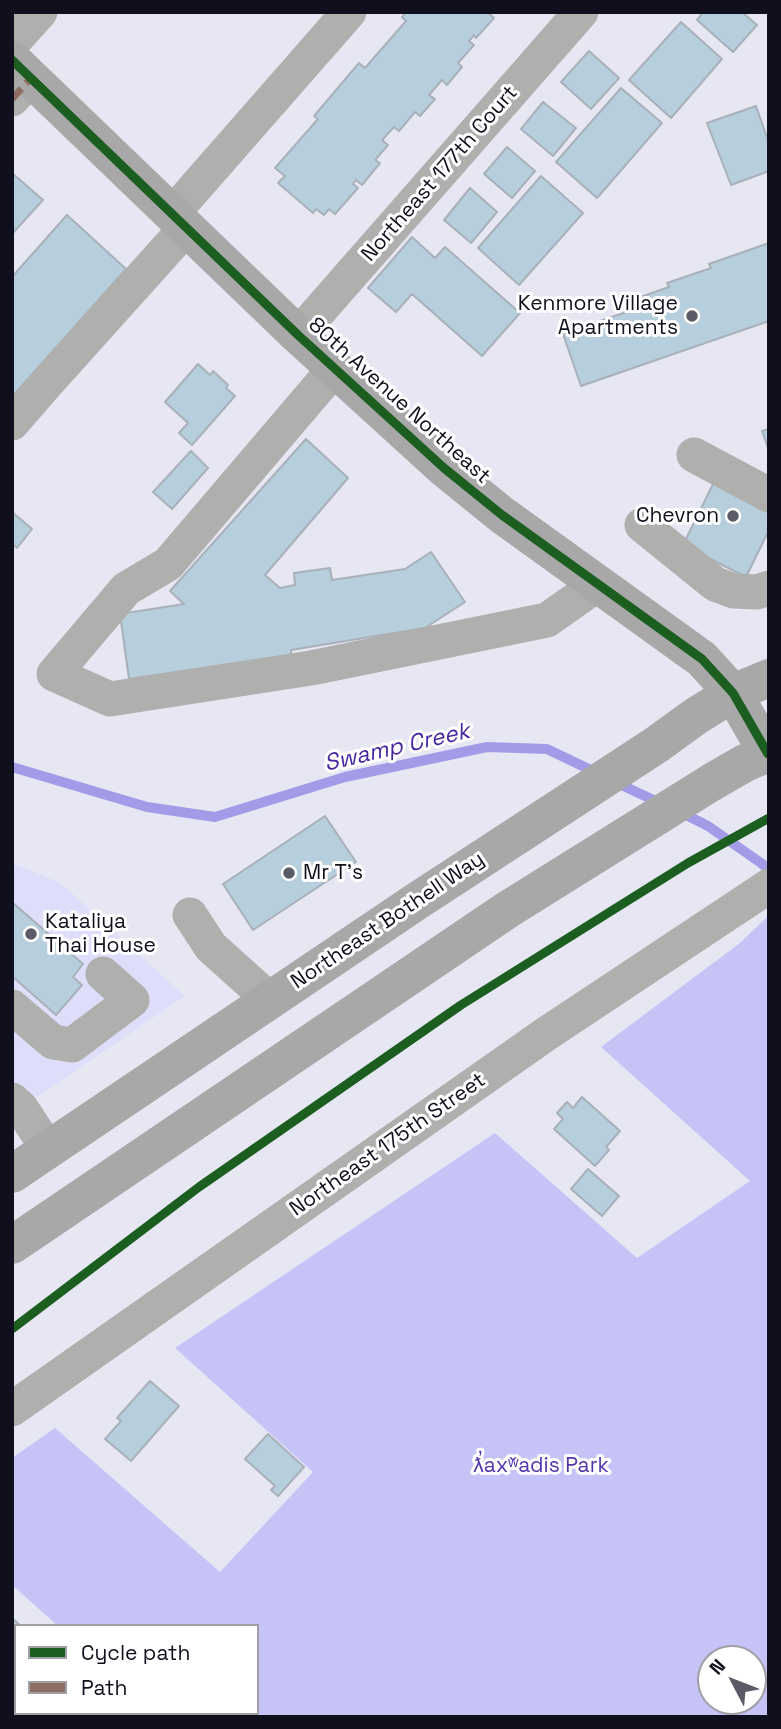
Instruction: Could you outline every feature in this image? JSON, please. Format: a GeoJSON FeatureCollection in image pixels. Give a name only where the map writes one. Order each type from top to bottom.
{"type":"FeatureCollection","features":[{"type":"Feature","properties":{"kind":"main road","name":"80th Avenue Northeast"},"geometry":{"type":"LineString","coordinates":[[18,79],[179,221],[298,335],[444,468],[502,515],[702,659],[733,694],[760,757]]}},
{"type":"Feature","properties":{"kind":"main road","name":"Northeast Bothell Way"},"geometry":{"type":"LineString","coordinates":[[12,1174],[696,716],[769,677]]}},
{"type":"Feature","properties":{"kind":"main road"},"geometry":{"type":"LineString","coordinates":[[12,1245],[507,910],[592,856],[760,757]]}},
{"type":"Feature","properties":{"kind":"street"},"geometry":{"type":"LineString","coordinates":[[12,43],[40,12]]}},
{"type":"Feature","properties":{"kind":"street"},"geometry":{"type":"LineString","coordinates":[[12,424],[349,12]]}},
{"type":"Feature","properties":{"kind":"street","name":"Northeast 177th Court"},"geometry":{"type":"LineString","coordinates":[[298,335],[581,12]]}},
{"type":"Feature","properties":{"kind":"street"},"geometry":{"type":"LineString","coordinates":[[335,368],[169,564],[126,589],[54,674],[110,699],[311,668],[547,620],[598,584]]}},
{"type":"Feature","properties":{"kind":"street"},"geometry":{"type":"LineString","coordinates":[[694,456],[769,495]]}},
{"type":"Feature","properties":{"kind":"street"},"geometry":{"type":"LineString","coordinates":[[642,525],[715,584],[734,591],[757,592],[769,588]]}},
{"type":"Feature","properties":{"kind":"street","name":"Northeast 175th Street"},"geometry":{"type":"LineString","coordinates":[[12,1409],[546,1034],[759,892]]}},
{"type":"Feature","properties":{"kind":"street"},"geometry":{"type":"LineString","coordinates":[[190,915],[211,947],[270,1000]]}},
{"type":"Feature","properties":{"kind":"street"},"geometry":{"type":"LineString","coordinates":[[12,1007],[53,1042],[72,1045],[132,1000],[103,974]]}},
{"type":"Feature","properties":{"kind":"street"},"geometry":{"type":"LineString","coordinates":[[12,1100],[21,1108],[48,1149]]}},
{"type":"Feature","properties":{"kind":"shaded area"},"geometry":{"type":"Polygon","coordinates":[[[12,863],[61,883],[185,996],[12,1114],[12,863]]]}},
{"type":"Feature","properties":{"kind":"green space","name":"ƛ̕ax̌ʷadis Park"},"geometry":{"type":"Polygon","coordinates":[[[769,915],[769,1717],[160,1717],[158,1715],[259,1715],[259,1624],[56,1624],[12,1585],[12,1458],[55,1428],[220,1572],[313,1472],[175,1348],[495,1133],[637,1258],[750,1181],[601,1047],[740,943],[769,915]]]}},
{"type":"Feature","properties":{"kind":"building"},"geometry":{"type":"Polygon","coordinates":[[[406,12],[487,12],[494,18],[476,38],[474,35],[469,41],[474,45],[458,63],[462,67],[447,85],[442,80],[429,95],[435,99],[420,116],[415,112],[399,131],[394,127],[382,140],[388,145],[375,160],[380,163],[362,185],[356,180],[353,184],[358,188],[335,214],[329,209],[324,215],[316,209],[313,213],[278,183],[285,176],[275,168],[318,119],[314,116],[359,63],[365,68],[406,21],[402,17],[406,12]]]}},
{"type":"Feature","properties":{"kind":"building"},"geometry":{"type":"Polygon","coordinates":[[[703,12],[742,12],[757,25],[733,52],[697,20],[703,12]]]}},
{"type":"Feature","properties":{"kind":"building"},"geometry":{"type":"Polygon","coordinates":[[[681,22],[722,59],[671,118],[629,80],[681,22]]]}},
{"type":"Feature","properties":{"kind":"building"},"geometry":{"type":"Polygon","coordinates":[[[589,51],[619,78],[591,109],[561,82],[589,51]]]}},
{"type":"Feature","properties":{"kind":"building"},"geometry":{"type":"Polygon","coordinates":[[[621,88],[662,123],[597,198],[556,162],[621,88]]]}},
{"type":"Feature","properties":{"kind":"building"},"geometry":{"type":"Polygon","coordinates":[[[543,102],[576,128],[553,156],[521,129],[543,102]]]}},
{"type":"Feature","properties":{"kind":"building"},"geometry":{"type":"Polygon","coordinates":[[[756,106],[769,143],[769,171],[731,185],[707,123],[756,106]]]}},
{"type":"Feature","properties":{"kind":"building"},"geometry":{"type":"Polygon","coordinates":[[[507,147],[535,171],[512,198],[484,174],[507,147]]]}},
{"type":"Feature","properties":{"kind":"building"},"geometry":{"type":"Polygon","coordinates":[[[12,173],[43,200],[12,234],[12,173]]]}},
{"type":"Feature","properties":{"kind":"building"},"geometry":{"type":"Polygon","coordinates":[[[541,176],[583,213],[519,285],[478,248],[541,176]]]}},
{"type":"Feature","properties":{"kind":"building"},"geometry":{"type":"Polygon","coordinates":[[[470,188],[497,212],[471,243],[444,220],[470,188]]]}},
{"type":"Feature","properties":{"kind":"building"},"geometry":{"type":"Polygon","coordinates":[[[67,215],[126,269],[12,397],[12,277],[67,215]]]}},
{"type":"Feature","properties":{"kind":"building"},"geometry":{"type":"Polygon","coordinates":[[[412,237],[435,258],[445,247],[520,313],[482,356],[412,294],[396,312],[368,288],[412,237]]]}},
{"type":"Feature","properties":{"kind":"building","name":"Kenmore Village Apartments"},"geometry":{"type":"Polygon","coordinates":[[[769,243],[769,321],[581,386],[563,334],[629,311],[626,302],[669,287],[667,283],[711,268],[709,264],[769,243]]]}},
{"type":"Feature","properties":{"kind":"building"},"geometry":{"type":"Polygon","coordinates":[[[198,364],[210,375],[213,371],[235,396],[192,445],[179,433],[188,423],[165,402],[198,364]]]}},
{"type":"Feature","properties":{"kind":"building"},"geometry":{"type":"Polygon","coordinates":[[[769,429],[769,451],[762,431],[769,429]]]}},
{"type":"Feature","properties":{"kind":"building"},"geometry":{"type":"Polygon","coordinates":[[[306,439],[348,478],[265,575],[280,588],[295,585],[294,573],[330,568],[332,580],[405,569],[431,552],[465,602],[425,628],[291,650],[291,655],[129,679],[120,614],[184,604],[170,591],[306,439]]]}},
{"type":"Feature","properties":{"kind":"building"},"geometry":{"type":"Polygon","coordinates":[[[191,451],[208,468],[172,509],[153,492],[191,451]]]}},
{"type":"Feature","properties":{"kind":"building","name":"Chevron"},"geometry":{"type":"Polygon","coordinates":[[[717,476],[769,502],[769,530],[746,577],[683,545],[717,476]]]}},
{"type":"Feature","properties":{"kind":"building"},"geometry":{"type":"Polygon","coordinates":[[[12,512],[32,529],[17,548],[12,544],[12,512]]]}},
{"type":"Feature","properties":{"kind":"building","name":"Mr T's"},"geometry":{"type":"Polygon","coordinates":[[[325,816],[356,862],[253,930],[223,884],[325,816]]]}},
{"type":"Feature","properties":{"kind":"building","name":"Kataliya Thai House"},"geometry":{"type":"Polygon","coordinates":[[[13,903],[83,964],[73,977],[82,985],[56,1015],[12,976],[13,903]]]}},
{"type":"Feature","properties":{"kind":"building"},"geometry":{"type":"Polygon","coordinates":[[[582,1097],[620,1131],[595,1166],[554,1129],[563,1119],[557,1113],[567,1102],[573,1108],[582,1097]]]}},
{"type":"Feature","properties":{"kind":"building"},"geometry":{"type":"Polygon","coordinates":[[[588,1169],[619,1196],[602,1216],[571,1189],[588,1169]]]}},
{"type":"Feature","properties":{"kind":"building"},"geometry":{"type":"Polygon","coordinates":[[[150,1381],[179,1406],[131,1461],[105,1439],[121,1421],[117,1418],[150,1381]]]}},
{"type":"Feature","properties":{"kind":"building"},"geometry":{"type":"Polygon","coordinates":[[[268,1434],[304,1467],[278,1496],[271,1490],[275,1486],[245,1459],[268,1434]]]}},
{"type":"Feature","properties":{"kind":"building"},"geometry":{"type":"Polygon","coordinates":[[[12,1618],[19,1624],[14,1624],[12,1648],[12,1618]]]}},
{"type":"Feature","properties":{"kind":"building"},"geometry":{"type":"Polygon","coordinates":[[[14,1712],[14,1715],[86,1715],[12,1717],[14,1712]]]}},
{"type":"Feature","properties":{"kind":"waterway","name":"Swamp Creek"},"geometry":{"type":"LineString","coordinates":[[12,767],[147,807],[215,817],[345,777],[487,747],[547,749],[595,772]]}},
{"type":"Feature","properties":{"kind":"waterway","name":"Swamp Creek"},"geometry":{"type":"LineString","coordinates":[[615,782],[662,804]]}},
{"type":"Feature","properties":{"kind":"waterway","name":"Swamp Creek"},"geometry":{"type":"LineString","coordinates":[[682,813],[708,826],[769,870]]}},
{"type":"Feature","properties":{"kind":"marked path"},"geometry":{"type":"LineString","coordinates":[[12,99],[31,78]]}},
{"type":"Feature","properties":{"kind":"cycle path"},"geometry":{"type":"LineString","coordinates":[[12,60],[298,335],[444,468],[502,515],[702,659],[733,693],[768,754]]}},
{"type":"Feature","properties":{"kind":"cycle path"},"geometry":{"type":"LineString","coordinates":[[12,1329],[199,1187],[461,1005],[688,863],[769,818]]}},
{"type":"Feature","properties":{"kind":"place","name":"Kenmore Village Apartments"},"geometry":{"type":"Point","coordinates":[692,316]}},
{"type":"Feature","properties":{"kind":"place","name":"Chevron"},"geometry":{"type":"Point","coordinates":[733,516]}},
{"type":"Feature","properties":{"kind":"place","name":"Mr T's"},"geometry":{"type":"Point","coordinates":[289,873]}},
{"type":"Feature","properties":{"kind":"place","name":"Kataliya Thai House"},"geometry":{"type":"Point","coordinates":[31,934]}}]}
